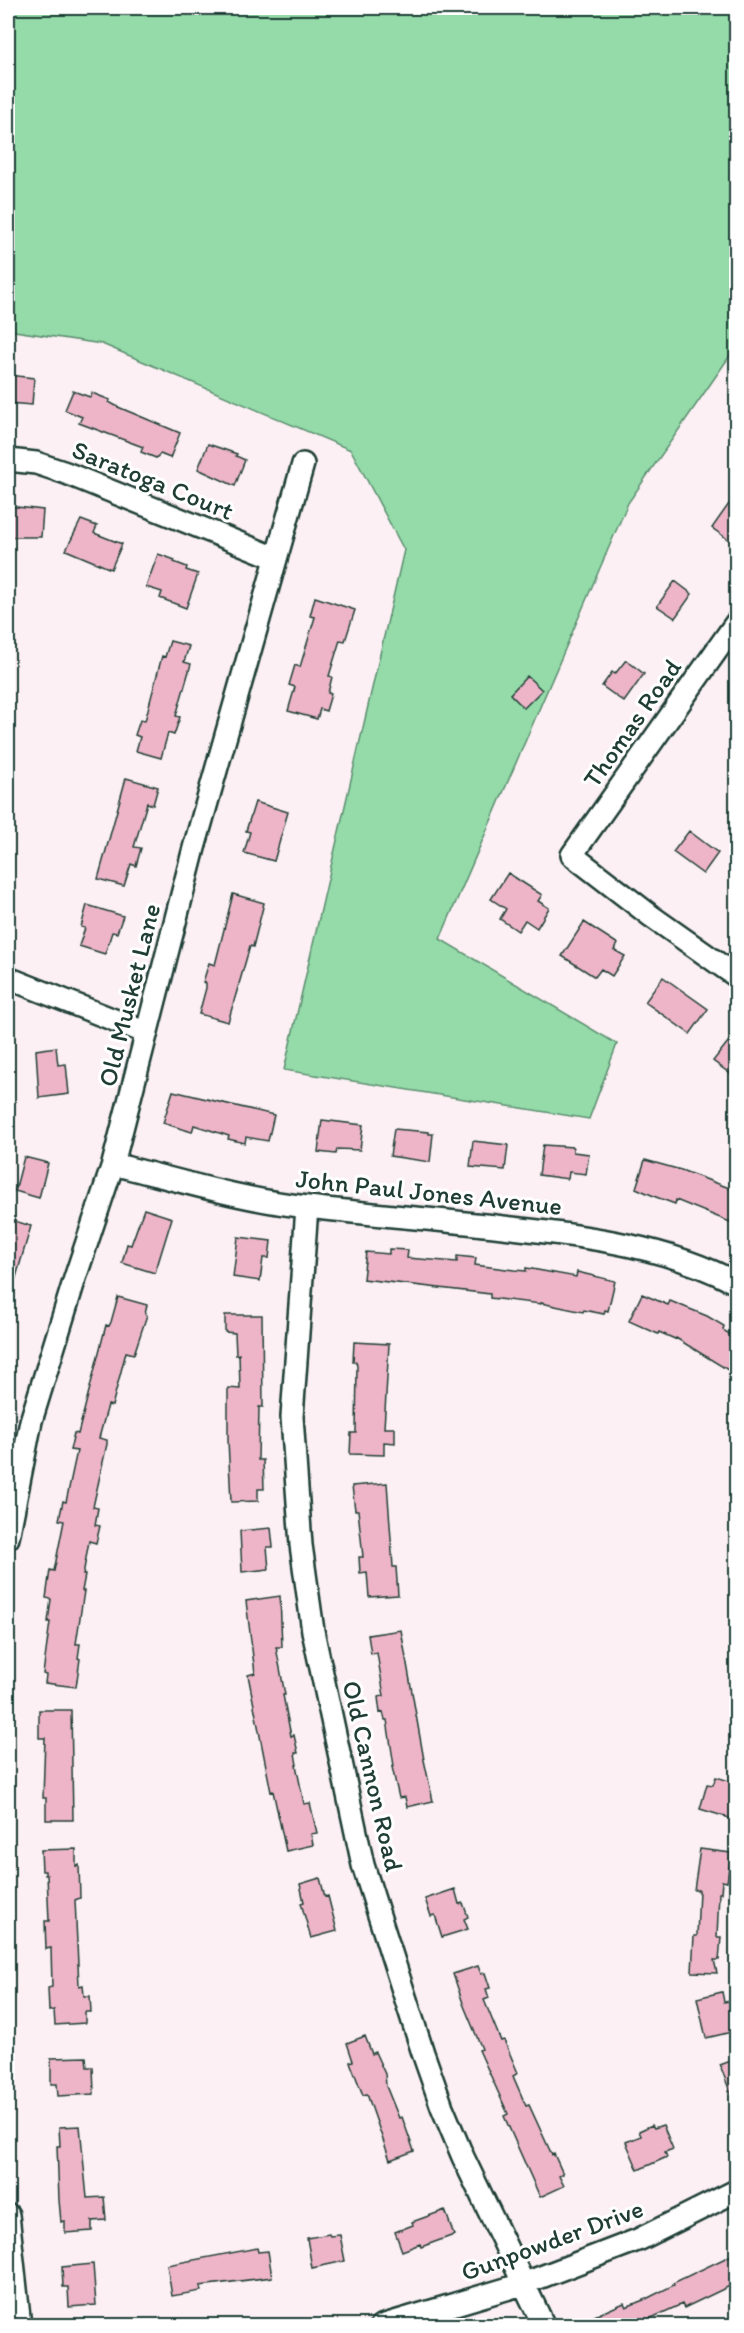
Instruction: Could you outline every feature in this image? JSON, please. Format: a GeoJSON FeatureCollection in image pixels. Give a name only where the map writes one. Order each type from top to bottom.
{"type":"FeatureCollection","features":[{"type":"Feature","properties":{"kind":"street","name":"Saratoga Court"},"geometry":{"type":"LineString","coordinates":[[8,460],[36,463],[66,473],[276,558]]}},
{"type":"Feature","properties":{"kind":"street","name":"Old Musket Lane"},"geometry":{"type":"LineString","coordinates":[[8,1538],[31,1421],[113,1164],[194,848],[303,464]]}},
{"type":"Feature","properties":{"kind":"street","name":"Thomas Road"},"geometry":{"type":"LineString","coordinates":[[736,623],[572,855],[651,916],[736,976]]}},
{"type":"Feature","properties":{"kind":"street"},"geometry":{"type":"LineString","coordinates":[[8,978],[147,1033]]}},
{"type":"Feature","properties":{"kind":"street","name":"John Paul Jones Avenue"},"geometry":{"type":"LineString","coordinates":[[113,1164],[255,1200],[574,1235],[629,1245],[697,1265],[736,1282]]}},
{"type":"Feature","properties":{"kind":"street","name":"Old Cannon Road"},"geometry":{"type":"LineString","coordinates":[[307,1207],[292,1417],[300,1534],[313,1630],[363,1865],[406,2000],[442,2107],[486,2208],[544,2325]]}},
{"type":"Feature","properties":{"kind":"street","name":"Gunpowder Drive"},"geometry":{"type":"LineString","coordinates":[[381,2325],[523,2284],[640,2239],[736,2191]]}},
{"type":"Feature","properties":{"kind":"street"},"geometry":{"type":"LineString","coordinates":[[8,2215],[21,2325]]}},
{"type":"Feature","properties":{"kind":"green space"},"geometry":{"type":"Polygon","coordinates":[[[8,8],[736,8],[736,347],[628,503],[440,939],[617,1044],[589,1119],[284,1070],[404,550],[351,450],[102,344],[8,330],[8,8]]]}},
{"type":"Feature","properties":{"kind":"building"},"geometry":{"type":"Polygon","coordinates":[[[8,375],[34,378],[32,405],[8,403],[8,375]]]}},
{"type":"Feature","properties":{"kind":"building"},"geometry":{"type":"Polygon","coordinates":[[[73,391],[90,397],[92,393],[110,400],[109,402],[118,407],[180,433],[170,458],[160,454],[156,458],[141,452],[143,447],[79,423],[82,417],[65,410],[73,391]]]}},
{"type":"Feature","properties":{"kind":"building"},"geometry":{"type":"Polygon","coordinates":[[[208,444],[237,454],[236,456],[245,460],[235,486],[198,469],[208,444]]]}},
{"type":"Feature","properties":{"kind":"building"},"geometry":{"type":"Polygon","coordinates":[[[736,494],[736,545],[712,528],[736,494]]]}},
{"type":"Feature","properties":{"kind":"building"},"geometry":{"type":"Polygon","coordinates":[[[8,506],[43,510],[41,537],[11,537],[8,535],[8,506]]]}},
{"type":"Feature","properties":{"kind":"building"},"geometry":{"type":"Polygon","coordinates":[[[81,520],[97,526],[94,533],[122,544],[111,569],[66,550],[81,520]]]}},
{"type":"Feature","properties":{"kind":"building"},"geometry":{"type":"Polygon","coordinates":[[[158,554],[175,560],[174,562],[187,567],[186,570],[198,574],[186,608],[160,598],[162,592],[146,587],[158,554]]]}},
{"type":"Feature","properties":{"kind":"building"},"geometry":{"type":"Polygon","coordinates":[[[675,581],[692,594],[675,618],[657,606],[675,581]]]}},
{"type":"Feature","properties":{"kind":"building"},"geometry":{"type":"Polygon","coordinates":[[[315,597],[355,610],[345,641],[340,640],[329,676],[332,677],[328,693],[331,694],[326,711],[320,709],[317,719],[288,711],[295,687],[289,685],[295,665],[300,667],[315,617],[310,616],[315,597]]]}},
{"type":"Feature","properties":{"kind":"building"},"geometry":{"type":"Polygon","coordinates":[[[170,641],[189,646],[184,662],[191,664],[176,716],[180,717],[174,735],[168,733],[161,758],[136,751],[140,737],[135,735],[140,720],[145,721],[162,656],[165,657],[170,641]]]}},
{"type":"Feature","properties":{"kind":"building"},"geometry":{"type":"Polygon","coordinates":[[[626,660],[644,674],[624,702],[602,686],[612,672],[615,674],[626,660]]]}},
{"type":"Feature","properties":{"kind":"building"},"geometry":{"type":"Polygon","coordinates":[[[527,676],[542,690],[524,708],[510,694],[527,676]]]}},
{"type":"Feature","properties":{"kind":"building"},"geometry":{"type":"Polygon","coordinates":[[[126,778],[158,787],[153,805],[147,803],[134,847],[141,848],[136,866],[131,864],[124,886],[98,879],[126,778]]]}},
{"type":"Feature","properties":{"kind":"building"},"geometry":{"type":"Polygon","coordinates":[[[255,802],[288,812],[274,861],[244,853],[250,832],[246,831],[255,802]]]}},
{"type":"Feature","properties":{"kind":"building"},"geometry":{"type":"Polygon","coordinates":[[[689,831],[718,853],[703,874],[673,852],[689,831]]]}},
{"type":"Feature","properties":{"kind":"building"},"geometry":{"type":"Polygon","coordinates":[[[508,873],[542,895],[538,901],[549,908],[537,928],[525,920],[518,931],[500,919],[506,909],[491,899],[508,873]]]}},
{"type":"Feature","properties":{"kind":"building"},"geometry":{"type":"Polygon","coordinates":[[[233,894],[264,903],[253,947],[250,946],[228,1022],[199,1014],[206,988],[206,983],[203,982],[209,963],[215,965],[233,894]]]}},
{"type":"Feature","properties":{"kind":"building"},"geometry":{"type":"Polygon","coordinates":[[[87,905],[123,916],[117,933],[112,932],[105,954],[79,946],[85,928],[81,927],[87,905]]]}},
{"type":"Feature","properties":{"kind":"building"},"geometry":{"type":"Polygon","coordinates":[[[584,922],[618,944],[614,950],[625,956],[612,976],[601,969],[595,977],[562,956],[584,922]]]}},
{"type":"Feature","properties":{"kind":"building"},"geometry":{"type":"Polygon","coordinates":[[[663,977],[708,1009],[690,1034],[645,1002],[663,977]]]}},
{"type":"Feature","properties":{"kind":"building"},"geometry":{"type":"Polygon","coordinates":[[[736,1032],[736,1078],[713,1061],[736,1032]]]}},
{"type":"Feature","properties":{"kind":"building"},"geometry":{"type":"Polygon","coordinates":[[[56,1047],[58,1065],[66,1064],[69,1094],[39,1098],[36,1050],[56,1047]]]}},
{"type":"Feature","properties":{"kind":"building"},"geometry":{"type":"Polygon","coordinates":[[[173,1091],[274,1115],[268,1141],[246,1137],[245,1143],[228,1139],[229,1136],[194,1125],[192,1132],[163,1123],[173,1091]]]}},
{"type":"Feature","properties":{"kind":"building"},"geometry":{"type":"Polygon","coordinates":[[[322,1120],[363,1125],[360,1150],[337,1149],[336,1154],[318,1152],[322,1120]]]}},
{"type":"Feature","properties":{"kind":"building"},"geometry":{"type":"Polygon","coordinates":[[[394,1129],[433,1134],[430,1162],[390,1156],[394,1129]]]}},
{"type":"Feature","properties":{"kind":"building"},"geometry":{"type":"Polygon","coordinates":[[[473,1141],[508,1145],[505,1170],[470,1167],[473,1141]]]}},
{"type":"Feature","properties":{"kind":"building"},"geometry":{"type":"Polygon","coordinates":[[[543,1145],[573,1147],[573,1152],[589,1154],[586,1174],[569,1172],[568,1179],[539,1175],[543,1145]]]}},
{"type":"Feature","properties":{"kind":"building"},"geometry":{"type":"Polygon","coordinates":[[[24,1157],[48,1163],[39,1198],[15,1191],[24,1157]]]}},
{"type":"Feature","properties":{"kind":"building"},"geometry":{"type":"Polygon","coordinates":[[[645,1160],[681,1170],[732,1189],[731,1191],[736,1193],[736,1222],[731,1220],[730,1222],[676,1200],[675,1204],[636,1188],[645,1160]]]}},
{"type":"Feature","properties":{"kind":"building"},"geometry":{"type":"Polygon","coordinates":[[[144,1209],[172,1218],[155,1273],[122,1263],[127,1244],[131,1245],[144,1209]]]}},
{"type":"Feature","properties":{"kind":"building"},"geometry":{"type":"Polygon","coordinates":[[[8,1219],[31,1226],[12,1291],[8,1290],[8,1219]]]}},
{"type":"Feature","properties":{"kind":"building"},"geometry":{"type":"Polygon","coordinates":[[[238,1237],[271,1241],[269,1258],[263,1258],[260,1281],[233,1277],[238,1237]]]}},
{"type":"Feature","properties":{"kind":"building"},"geometry":{"type":"Polygon","coordinates":[[[389,1249],[408,1250],[407,1258],[457,1262],[457,1256],[476,1258],[475,1265],[526,1271],[526,1268],[576,1277],[577,1272],[615,1281],[608,1311],[605,1310],[604,1314],[541,1303],[490,1298],[490,1294],[363,1279],[366,1252],[389,1254],[389,1249]]]}},
{"type":"Feature","properties":{"kind":"building"},"geometry":{"type":"Polygon","coordinates":[[[642,1294],[668,1305],[670,1301],[707,1316],[724,1326],[723,1330],[736,1338],[736,1375],[676,1338],[659,1332],[658,1334],[629,1321],[642,1294]]]}},
{"type":"Feature","properties":{"kind":"building"},"geometry":{"type":"Polygon","coordinates":[[[118,1297],[147,1305],[145,1314],[147,1315],[134,1354],[126,1352],[112,1406],[108,1405],[99,1438],[107,1440],[93,1507],[98,1508],[95,1525],[100,1526],[96,1543],[89,1541],[83,1575],[85,1575],[82,1591],[84,1591],[76,1644],[80,1644],[78,1658],[80,1659],[76,1687],[45,1683],[46,1675],[43,1674],[51,1599],[46,1598],[50,1570],[54,1571],[64,1521],[59,1520],[63,1501],[66,1502],[77,1451],[70,1450],[74,1433],[78,1434],[106,1325],[109,1326],[111,1322],[118,1297]]]}},
{"type":"Feature","properties":{"kind":"building"},"geometry":{"type":"Polygon","coordinates":[[[225,1315],[262,1315],[263,1407],[259,1407],[258,1460],[263,1460],[264,1489],[258,1489],[258,1501],[231,1502],[228,1388],[240,1389],[239,1354],[236,1355],[235,1333],[225,1332],[225,1315]]]}},
{"type":"Feature","properties":{"kind":"building"},"geometry":{"type":"Polygon","coordinates":[[[354,1342],[389,1344],[384,1428],[395,1428],[395,1443],[384,1442],[384,1455],[350,1454],[351,1433],[356,1433],[357,1366],[356,1362],[353,1362],[354,1342]]]}},
{"type":"Feature","properties":{"kind":"building"},"geometry":{"type":"Polygon","coordinates":[[[387,1483],[393,1567],[396,1567],[398,1595],[369,1597],[367,1572],[360,1573],[359,1557],[363,1557],[358,1510],[355,1510],[352,1486],[387,1483]]]}},
{"type":"Feature","properties":{"kind":"building"},"geometry":{"type":"Polygon","coordinates":[[[271,1528],[273,1547],[267,1547],[269,1569],[242,1572],[240,1531],[271,1528]]]}},
{"type":"Feature","properties":{"kind":"building"},"geometry":{"type":"Polygon","coordinates":[[[280,1596],[282,1647],[276,1647],[285,1695],[283,1695],[291,1736],[294,1735],[298,1753],[295,1753],[296,1765],[304,1804],[310,1803],[317,1833],[311,1834],[313,1845],[286,1851],[273,1791],[271,1792],[248,1675],[255,1673],[246,1601],[280,1596]]]}},
{"type":"Feature","properties":{"kind":"building"},"geometry":{"type":"Polygon","coordinates":[[[401,1630],[433,1801],[407,1807],[405,1797],[399,1798],[392,1767],[394,1766],[387,1720],[383,1712],[380,1713],[378,1697],[384,1696],[377,1653],[371,1654],[368,1635],[401,1630]]]}},
{"type":"Feature","properties":{"kind":"building"},"geometry":{"type":"Polygon","coordinates":[[[39,1710],[71,1710],[73,1820],[46,1820],[46,1798],[43,1798],[45,1738],[39,1738],[39,1710]]]}},
{"type":"Feature","properties":{"kind":"building"},"geometry":{"type":"Polygon","coordinates":[[[716,1777],[736,1783],[736,1820],[700,1809],[707,1784],[713,1785],[716,1777]]]}},
{"type":"Feature","properties":{"kind":"building"},"geometry":{"type":"Polygon","coordinates":[[[76,1849],[80,1898],[75,1900],[79,1986],[83,1985],[84,1996],[90,1996],[91,2012],[85,2012],[85,2023],[55,2025],[54,2010],[49,2011],[48,1988],[52,1987],[51,1948],[46,1949],[45,1921],[49,1921],[47,1875],[45,1871],[42,1871],[41,1850],[76,1849]]]}},
{"type":"Feature","properties":{"kind":"building"},"geometry":{"type":"Polygon","coordinates":[[[700,1849],[731,1853],[727,1882],[722,1881],[721,1893],[719,1893],[717,1937],[721,1937],[719,1960],[714,1960],[717,1973],[692,1972],[694,1936],[697,1936],[699,1890],[694,1890],[700,1849]]]}},
{"type":"Feature","properties":{"kind":"building"},"geometry":{"type":"Polygon","coordinates":[[[320,1878],[325,1897],[328,1896],[337,1931],[311,1938],[301,1903],[304,1902],[300,1884],[320,1878]]]}},
{"type":"Feature","properties":{"kind":"building"},"geometry":{"type":"Polygon","coordinates":[[[455,1889],[459,1904],[463,1903],[468,1917],[464,1919],[468,1929],[442,1937],[435,1915],[431,1916],[425,1899],[455,1889]]]}},
{"type":"Feature","properties":{"kind":"building"},"geometry":{"type":"Polygon","coordinates":[[[478,1966],[481,1974],[485,1973],[490,1988],[486,1989],[489,1998],[484,2000],[501,2041],[504,2040],[518,2073],[513,2076],[526,2106],[529,2105],[563,2174],[559,2176],[564,2186],[540,2197],[504,2116],[508,2114],[479,2050],[482,2049],[453,1974],[478,1966]]]}},
{"type":"Feature","properties":{"kind":"building"},"geometry":{"type":"Polygon","coordinates":[[[722,1992],[724,2002],[730,2001],[736,2031],[706,2038],[697,1998],[722,1992]]]}},
{"type":"Feature","properties":{"kind":"building"},"geometry":{"type":"Polygon","coordinates":[[[365,2036],[372,2054],[375,2052],[385,2074],[386,2086],[399,2118],[402,2117],[414,2151],[390,2160],[367,2094],[363,2095],[350,2062],[353,2061],[347,2043],[365,2036]]]}},
{"type":"Feature","properties":{"kind":"building"},"geometry":{"type":"Polygon","coordinates":[[[86,2057],[87,2067],[93,2067],[94,2094],[58,2096],[57,2084],[51,2084],[51,2058],[86,2057]]]}},
{"type":"Feature","properties":{"kind":"building"},"geometry":{"type":"Polygon","coordinates":[[[736,2059],[736,2104],[735,2105],[720,2065],[736,2059]]]}},
{"type":"Feature","properties":{"kind":"building"},"geometry":{"type":"Polygon","coordinates":[[[652,2125],[654,2128],[663,2125],[673,2149],[665,2152],[667,2157],[638,2170],[626,2142],[641,2136],[639,2131],[652,2125]]]}},
{"type":"Feature","properties":{"kind":"building"},"geometry":{"type":"Polygon","coordinates":[[[80,2126],[87,2198],[104,2197],[106,2220],[92,2221],[92,2231],[65,2233],[65,2221],[61,2222],[59,2200],[57,2146],[60,2146],[59,2127],[80,2126]]]}},
{"type":"Feature","properties":{"kind":"building"},"geometry":{"type":"Polygon","coordinates":[[[445,2210],[454,2235],[402,2251],[395,2232],[413,2225],[412,2222],[445,2210]]]}},
{"type":"Feature","properties":{"kind":"building"},"geometry":{"type":"Polygon","coordinates":[[[329,2234],[330,2236],[340,2235],[345,2261],[312,2268],[307,2238],[329,2234]]]}},
{"type":"Feature","properties":{"kind":"building"},"geometry":{"type":"Polygon","coordinates":[[[257,2248],[258,2252],[268,2251],[272,2277],[200,2286],[201,2291],[172,2296],[167,2265],[257,2248]]]}},
{"type":"Feature","properties":{"kind":"building"},"geometry":{"type":"Polygon","coordinates":[[[736,2253],[736,2283],[684,2308],[682,2304],[636,2325],[574,2325],[624,2303],[626,2307],[646,2299],[674,2285],[673,2283],[736,2253]]]}},
{"type":"Feature","properties":{"kind":"building"},"geometry":{"type":"Polygon","coordinates":[[[93,2264],[96,2305],[69,2307],[68,2287],[63,2287],[62,2267],[93,2264]]]}}]}
